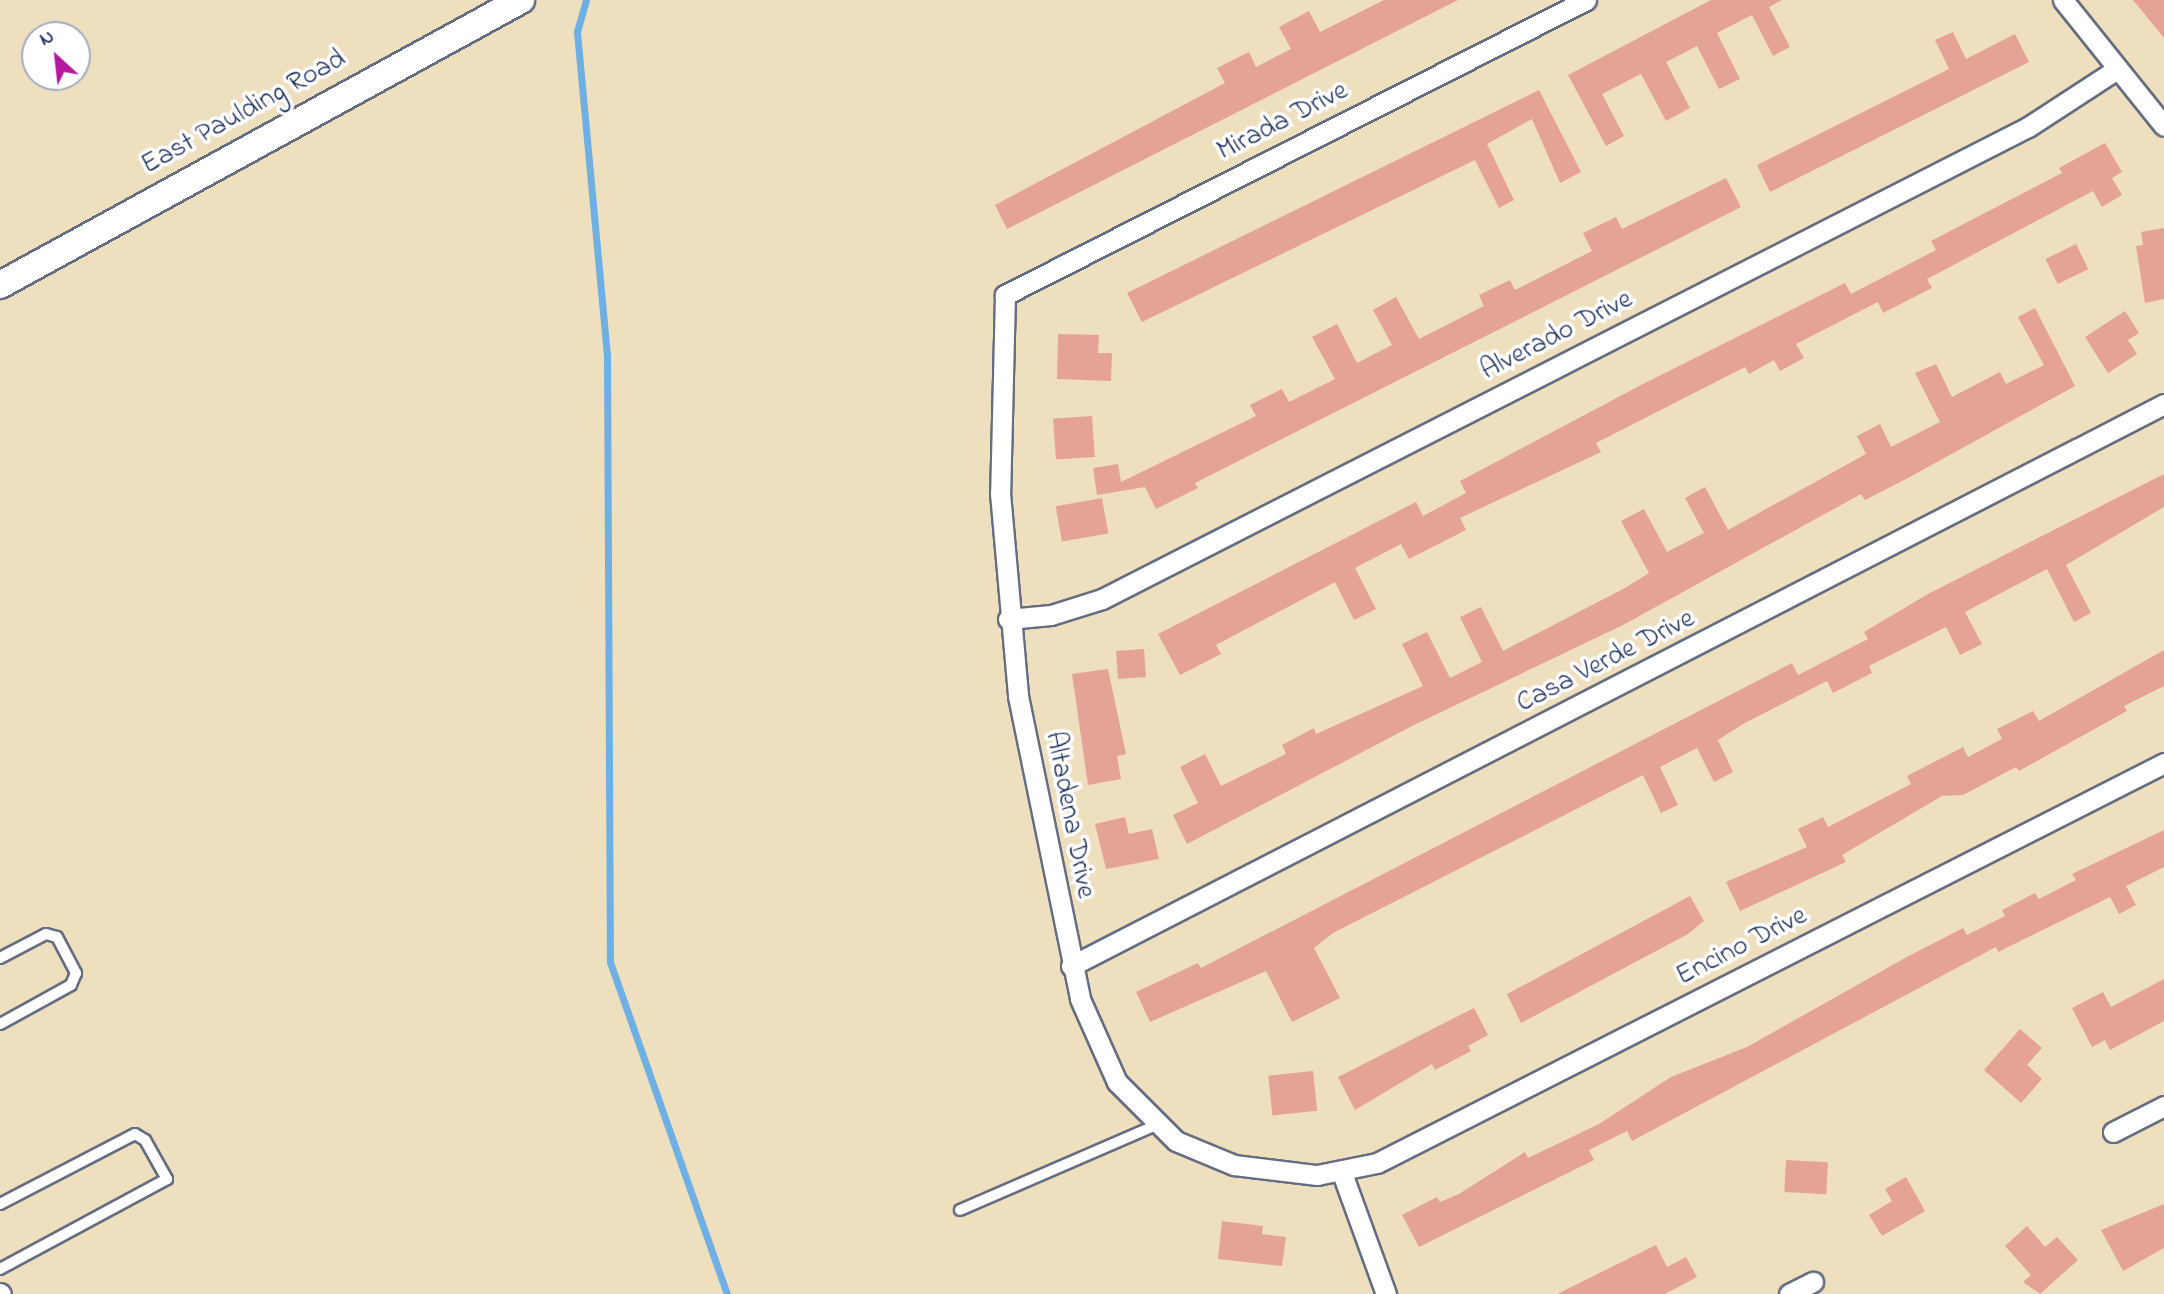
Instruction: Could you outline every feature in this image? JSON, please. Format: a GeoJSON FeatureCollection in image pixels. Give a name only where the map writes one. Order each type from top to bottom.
{"type":"FeatureCollection","features":[{"type":"Feature","properties":{"kind":"main road","name":"East Paulding Road"},"geometry":{"type":"LineString","coordinates":[[0,285],[521,0]]}},
{"type":"Feature","properties":{"kind":"street","name":"Mirada Drive"},"geometry":{"type":"LineString","coordinates":[[1005,295],[1586,0]]}},
{"type":"Feature","properties":{"kind":"street"},"geometry":{"type":"LineString","coordinates":[[2063,0],[2164,126]]}},
{"type":"Feature","properties":{"kind":"street","name":"Alverado Drive"},"geometry":{"type":"LineString","coordinates":[[1008,619],[1051,615],[1102,599],[2028,127],[2117,69]]}},
{"type":"Feature","properties":{"kind":"street","name":"Altadena Drive"},"geometry":{"type":"LineString","coordinates":[[1005,295],[1000,493],[1008,619],[1035,798],[1071,966],[1104,1063],[1156,1125],[1193,1150],[1234,1165],[1342,1173]]}},
{"type":"Feature","properties":{"kind":"street","name":"Casa Verde Drive"},"geometry":{"type":"LineString","coordinates":[[1071,966],[2164,404]]}},
{"type":"Feature","properties":{"kind":"street","name":"Encino Drive"},"geometry":{"type":"LineString","coordinates":[[1342,1173],[1377,1163],[2164,763]]}},
{"type":"Feature","properties":{"kind":"street"},"geometry":{"type":"LineString","coordinates":[[2113,1132],[2164,1105]]}},
{"type":"Feature","properties":{"kind":"street"},"geometry":{"type":"LineString","coordinates":[[1342,1173],[1386,1294]]}},
{"type":"Feature","properties":{"kind":"street"},"geometry":{"type":"LineString","coordinates":[[1789,1294],[1813,1282]]}},
{"type":"Feature","properties":{"kind":"lane"},"geometry":{"type":"LineString","coordinates":[[0,958],[46,934],[57,937],[76,973],[71,985],[0,1024]]}},
{"type":"Feature","properties":{"kind":"lane"},"geometry":{"type":"LineString","coordinates":[[960,1210],[1156,1125]]}},
{"type":"Feature","properties":{"kind":"lane"},"geometry":{"type":"LineString","coordinates":[[0,1204],[135,1134],[145,1140],[167,1179],[0,1269]]}},
{"type":"Feature","properties":{"kind":"building"},"geometry":{"type":"Polygon","coordinates":[[[1384,0],[1458,0],[1007,229],[995,205],[1225,83],[1217,68],[1249,52],[1256,67],[1291,49],[1279,27],[1309,11],[1320,32],[1384,0]]]}},
{"type":"Feature","properties":{"kind":"building"},"geometry":{"type":"Polygon","coordinates":[[[1711,0],[1782,0],[1769,7],[1790,47],[1773,56],[1752,15],[1717,33],[1740,79],[1719,89],[1697,46],[1666,62],[1690,108],[1666,121],[1641,74],[1602,94],[1624,136],[1606,146],[1568,75],[1711,0]]]}},
{"type":"Feature","properties":{"kind":"building"},"geometry":{"type":"Polygon","coordinates":[[[2133,0],[2164,0],[2164,38],[2133,0]]]}},
{"type":"Feature","properties":{"kind":"building"},"geometry":{"type":"Polygon","coordinates":[[[1953,32],[1966,59],[2015,34],[2029,62],[1770,192],[1757,165],[1949,69],[1935,40],[1953,32]]]}},
{"type":"Feature","properties":{"kind":"building"},"geometry":{"type":"Polygon","coordinates":[[[1539,90],[1581,172],[1560,183],[1532,119],[1487,144],[1514,200],[1499,208],[1475,160],[1142,322],[1127,293],[1539,90]]]}},
{"type":"Feature","properties":{"kind":"building"},"geometry":{"type":"Polygon","coordinates":[[[2105,143],[2122,172],[2112,178],[2122,195],[2102,207],[2093,191],[1927,279],[1932,288],[1883,313],[1878,302],[1796,344],[1804,358],[1780,371],[1774,360],[1749,374],[1745,367],[1596,443],[1601,452],[1460,518],[1466,530],[1409,559],[1401,544],[1355,568],[1376,609],[1354,620],[1335,582],[1216,645],[1221,654],[1180,675],[1158,634],[1416,502],[1423,516],[1466,493],[1460,481],[1643,384],[1845,283],[1851,294],[1936,250],[1931,241],[2062,173],[2059,168],[2105,143]]]}},
{"type":"Feature","properties":{"kind":"building"},"geometry":{"type":"Polygon","coordinates":[[[1726,178],[1741,207],[1195,483],[1198,488],[1156,509],[1145,487],[1097,495],[1093,468],[1118,464],[1121,482],[1256,416],[1250,405],[1282,389],[1289,402],[1335,379],[1312,337],[1337,324],[1357,363],[1392,345],[1373,310],[1396,297],[1419,339],[1484,306],[1479,295],[1510,280],[1515,290],[1592,251],[1583,233],[1616,217],[1622,229],[1726,178]]]}},
{"type":"Feature","properties":{"kind":"building"},"geometry":{"type":"Polygon","coordinates":[[[2164,228],[2164,299],[2145,303],[2136,246],[2143,245],[2141,232],[2164,228]]]}},
{"type":"Feature","properties":{"kind":"building"},"geometry":{"type":"Polygon","coordinates":[[[2076,244],[2088,269],[2058,284],[2045,259],[2076,244]]]}},
{"type":"Feature","properties":{"kind":"building"},"geometry":{"type":"Polygon","coordinates":[[[2035,308],[2075,386],[1865,500],[1861,494],[1623,625],[1414,725],[1187,844],[1173,815],[1198,803],[1180,767],[1205,754],[1221,786],[1286,754],[1282,745],[1314,728],[1316,734],[1423,686],[1402,644],[1427,632],[1450,678],[1482,662],[1460,617],[1481,607],[1503,651],[1625,588],[1649,573],[1621,521],[1644,509],[1667,552],[1704,533],[1685,498],[1705,487],[1728,530],[1866,454],[1857,436],[1880,424],[1891,447],[1940,422],[1915,373],[1936,364],[1952,397],[2000,372],[2006,384],[2044,365],[2018,317],[2035,308]]]}},
{"type":"Feature","properties":{"kind":"building"},"geometry":{"type":"Polygon","coordinates":[[[2125,311],[2139,333],[2128,340],[2137,354],[2108,373],[2085,337],[2125,311]]]}},
{"type":"Feature","properties":{"kind":"building"},"geometry":{"type":"Polygon","coordinates":[[[1058,334],[1099,335],[1098,353],[1112,353],[1111,381],[1057,379],[1058,334]]]}},
{"type":"Feature","properties":{"kind":"building"},"geometry":{"type":"Polygon","coordinates":[[[1092,416],[1095,457],[1056,460],[1053,419],[1092,416]]]}},
{"type":"Feature","properties":{"kind":"building"},"geometry":{"type":"Polygon","coordinates":[[[2164,474],[2164,507],[2066,565],[2091,613],[2074,622],[2047,569],[1965,612],[1982,644],[1960,655],[1946,627],[1869,666],[1872,673],[1833,693],[1827,681],[1743,724],[1718,740],[1733,772],[1714,782],[1697,748],[1660,767],[1678,805],[1661,813],[1643,775],[1333,933],[1314,948],[1340,998],[1292,1022],[1266,971],[1150,1022],[1136,992],[1198,963],[1201,968],[1792,663],[1798,675],[1868,639],[1864,632],[1928,594],[2164,474]]]}},
{"type":"Feature","properties":{"kind":"building"},"geometry":{"type":"Polygon","coordinates":[[[1102,498],[1108,533],[1062,542],[1056,506],[1102,498]]]}},
{"type":"Feature","properties":{"kind":"building"},"geometry":{"type":"Polygon","coordinates":[[[1144,649],[1146,677],[1118,679],[1116,651],[1144,649]]]}},
{"type":"Feature","properties":{"kind":"building"},"geometry":{"type":"Polygon","coordinates":[[[2164,650],[2164,686],[2124,706],[2127,711],[2019,771],[2016,767],[1963,795],[1942,796],[1842,855],[1846,862],[1740,911],[1726,882],[1807,847],[1798,829],[1823,817],[1828,827],[1911,784],[1907,776],[1963,747],[1968,757],[2002,739],[1997,729],[2033,711],[2039,721],[2164,650]]]}},
{"type":"Feature","properties":{"kind":"building"},"geometry":{"type":"Polygon","coordinates":[[[1108,669],[1126,754],[1117,756],[1121,779],[1088,785],[1072,674],[1108,669]]]}},
{"type":"Feature","properties":{"kind":"building"},"geometry":{"type":"Polygon","coordinates":[[[1125,817],[1129,834],[1152,829],[1159,859],[1106,869],[1095,824],[1125,817]]]}},
{"type":"Feature","properties":{"kind":"building"},"geometry":{"type":"Polygon","coordinates":[[[2164,830],[2164,867],[2126,886],[2136,905],[2119,914],[2110,897],[1998,952],[1996,947],[1632,1141],[1627,1131],[1589,1150],[1594,1160],[1419,1247],[1402,1215],[1437,1197],[1440,1202],[1459,1194],[1525,1152],[1528,1158],[1599,1124],[1671,1077],[1747,1047],[1905,958],[1963,928],[1967,935],[2005,916],[2002,910],[2035,893],[2039,899],[2076,880],[2072,874],[2164,830]]]}},
{"type":"Feature","properties":{"kind":"building"},"geometry":{"type":"Polygon","coordinates":[[[1690,896],[1704,921],[1688,934],[1521,1023],[1507,994],[1690,896]]]}},
{"type":"Feature","properties":{"kind":"building"},"geometry":{"type":"Polygon","coordinates":[[[2164,979],[2164,1021],[2110,1050],[2105,1040],[2092,1047],[2072,1008],[2103,992],[2111,1007],[2164,979]]]}},
{"type":"Feature","properties":{"kind":"building"},"geometry":{"type":"Polygon","coordinates":[[[1474,1008],[1488,1035],[1468,1046],[1471,1051],[1435,1070],[1432,1064],[1355,1110],[1338,1077],[1474,1008]]]}},
{"type":"Feature","properties":{"kind":"building"},"geometry":{"type":"Polygon","coordinates":[[[2020,1029],[2042,1048],[2027,1065],[2042,1079],[2021,1103],[1984,1070],[2020,1029]]]}},
{"type":"Feature","properties":{"kind":"building"},"geometry":{"type":"Polygon","coordinates":[[[1313,1071],[1317,1111],[1272,1115],[1268,1076],[1313,1071]]]}},
{"type":"Feature","properties":{"kind":"building"},"geometry":{"type":"Polygon","coordinates":[[[1786,1160],[1828,1162],[1826,1194],[1784,1192],[1786,1160]]]}},
{"type":"Feature","properties":{"kind":"building"},"geometry":{"type":"Polygon","coordinates":[[[1906,1177],[1925,1211],[1882,1236],[1869,1215],[1892,1201],[1885,1189],[1906,1177]]]}},
{"type":"Feature","properties":{"kind":"building"},"geometry":{"type":"Polygon","coordinates":[[[2164,1204],[2164,1248],[2123,1271],[2101,1230],[2164,1204]]]}},
{"type":"Feature","properties":{"kind":"building"},"geometry":{"type":"Polygon","coordinates":[[[1222,1221],[1263,1226],[1262,1234],[1286,1237],[1282,1266],[1218,1259],[1222,1221]]]}},
{"type":"Feature","properties":{"kind":"building"},"geometry":{"type":"Polygon","coordinates":[[[2027,1226],[2045,1247],[2057,1237],[2078,1260],[2040,1294],[2023,1282],[2031,1275],[2005,1246],[2027,1226]]]}},
{"type":"Feature","properties":{"kind":"building"},"geometry":{"type":"Polygon","coordinates":[[[1656,1245],[1667,1267],[1686,1257],[1697,1277],[1665,1294],[1557,1294],[1656,1245]]]}},
{"type":"Feature","properties":{"kind":"waterway"},"geometry":{"type":"LineString","coordinates":[[586,0],[577,32],[607,357],[610,962],[727,1294]]}}]}
